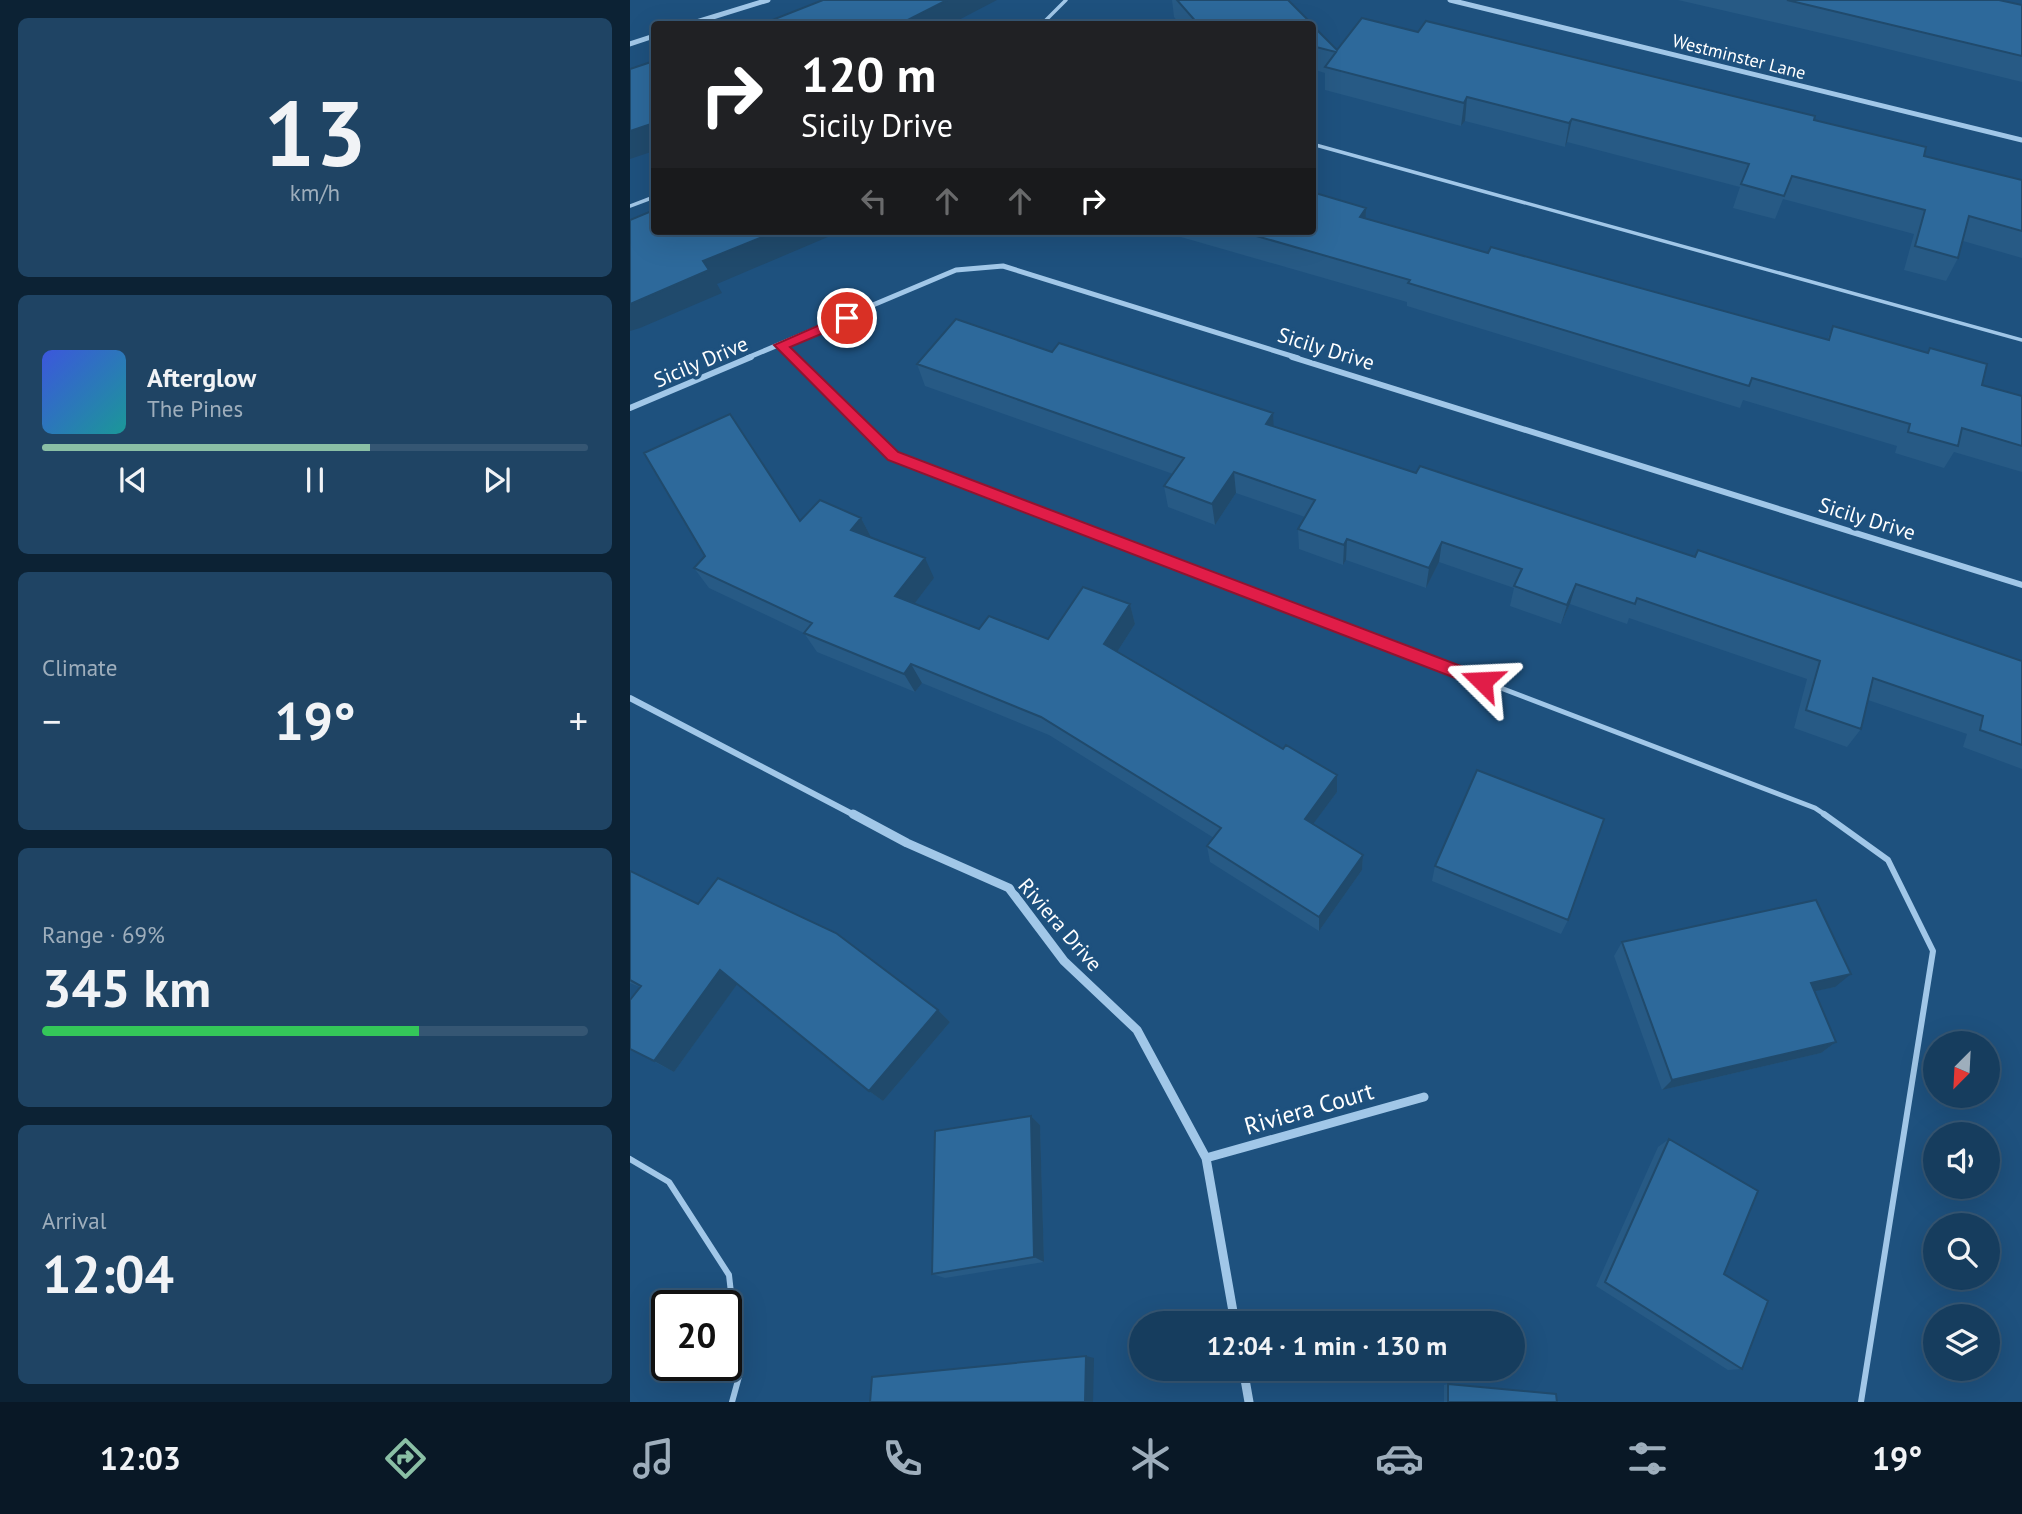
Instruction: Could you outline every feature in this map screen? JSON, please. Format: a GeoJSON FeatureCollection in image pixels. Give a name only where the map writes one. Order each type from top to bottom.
{"type":"FeatureCollection","features":[{"type":"Feature","properties":{"kind":"street"},"geometry":{"type":"LineString","coordinates":[[700,21],[768,0]]}},
{"type":"Feature","properties":{"kind":"street","name":"Westminster Lane"},"geometry":{"type":"LineString","coordinates":[[1450,0],[2022,140]]}},
{"type":"Feature","properties":{"kind":"street"},"geometry":{"type":"LineString","coordinates":[[630,44],[651,37]]}},
{"type":"Feature","properties":{"kind":"street","name":"Sicily Drive"},"geometry":{"type":"LineString","coordinates":[[630,408],[956,270],[1003,266],[2022,585]]}},
{"type":"Feature","properties":{"kind":"street","name":"Riviera Drive"},"geometry":{"type":"LineString","coordinates":[[630,698],[907,843],[1009,888],[1064,961],[1136,1030],[1206,1158],[1233,1311]]}},
{"type":"Feature","properties":{"kind":"street","name":"Riviera Court"},"geometry":{"type":"LineString","coordinates":[[1206,1158],[1424,1097]]}},
{"type":"Feature","properties":{"kind":"street"},"geometry":{"type":"LineString","coordinates":[[1246,1381],[1250,1402]]}},
{"type":"Feature","properties":{"kind":"lane"},"geometry":{"type":"LineString","coordinates":[[1045,21],[1066,0]]}},
{"type":"Feature","properties":{"kind":"lane"},"geometry":{"type":"LineString","coordinates":[[1316,145],[2022,340]]}},
{"type":"Feature","properties":{"kind":"lane"},"geometry":{"type":"LineString","coordinates":[[630,206],[651,198]]}},
{"type":"Feature","properties":{"kind":"lane"},"geometry":{"type":"LineString","coordinates":[[781,345],[893,456],[1815,808],[1888,860],[1933,951],[1861,1402]]}},
{"type":"Feature","properties":{"kind":"lane"},"geometry":{"type":"LineString","coordinates":[[630,1159],[669,1182],[729,1275],[740,1373],[732,1402]]}},
{"type":"Feature","properties":{"kind":"building"},"geometry":{"type":"Polygon","coordinates":[[[823,0],[947,0],[906,21],[770,21],[823,0]]]}},
{"type":"Feature","properties":{"kind":"building"},"geometry":{"type":"Polygon","coordinates":[[[1177,0],[1288,0],[1309,21],[1195,21],[1177,0]]]}},
{"type":"Feature","properties":{"kind":"building"},"geometry":{"type":"Polygon","coordinates":[[[1787,0],[1999,0],[2022,5],[2022,56],[1787,0]]]}},
{"type":"Feature","properties":{"kind":"building"},"geometry":{"type":"Polygon","coordinates":[[[1362,18],[1418,32],[1426,21],[1815,116],[1814,120],[1926,147],[1924,156],[2022,180],[2022,231],[1969,216],[1958,258],[1915,246],[1925,210],[1792,176],[1784,196],[1741,184],[1749,164],[1572,119],[1569,123],[1467,97],[1464,103],[1325,67],[1336,52],[1316,47],[1316,29],[1337,50],[1362,18]]]}},
{"type":"Feature","properties":{"kind":"building"},"geometry":{"type":"Polygon","coordinates":[[[651,62],[651,124],[630,131],[630,69],[651,62]]]}},
{"type":"Feature","properties":{"kind":"building"},"geometry":{"type":"Polygon","coordinates":[[[1316,193],[1366,208],[1360,217],[1488,253],[1491,247],[1829,340],[1833,326],[1928,353],[1930,348],[1987,364],[1982,385],[2022,396],[2022,446],[1962,428],[1958,446],[1908,432],[1910,424],[1752,378],[1749,386],[1408,283],[1410,280],[1253,235],[1316,235],[1316,193]]]}},
{"type":"Feature","properties":{"kind":"building"},"geometry":{"type":"Polygon","coordinates":[[[651,211],[651,235],[767,235],[703,261],[709,270],[630,304],[630,220],[651,211]]]}},
{"type":"Feature","properties":{"kind":"building"},"geometry":{"type":"Polygon","coordinates":[[[956,319],[1052,352],[1059,343],[1273,413],[1266,424],[1416,473],[1420,466],[1695,557],[1698,550],[2022,661],[2022,745],[1980,730],[1983,716],[1873,678],[1861,729],[1806,710],[1820,661],[1637,598],[1635,604],[1576,584],[1567,605],[1514,586],[1522,569],[1442,542],[1429,568],[1347,539],[1344,545],[1298,529],[1315,500],[1234,472],[1212,504],[1164,486],[1184,458],[917,364],[956,319]]]}},
{"type":"Feature","properties":{"kind":"building"},"geometry":{"type":"Polygon","coordinates":[[[730,414],[800,521],[820,500],[861,518],[851,530],[925,558],[895,596],[979,629],[989,616],[1048,639],[1083,587],[1130,604],[1104,644],[1283,749],[1286,745],[1337,775],[1305,819],[1363,855],[1319,917],[1207,846],[1221,828],[1041,717],[911,664],[904,674],[804,633],[812,623],[694,568],[705,556],[644,453],[730,414]]]}},
{"type":"Feature","properties":{"kind":"building"},"geometry":{"type":"Polygon","coordinates":[[[1477,770],[1604,819],[1568,920],[1435,866],[1477,770]]]}},
{"type":"Feature","properties":{"kind":"building"},"geometry":{"type":"Polygon","coordinates":[[[630,871],[698,904],[718,878],[836,933],[938,1010],[869,1091],[720,970],[654,1061],[630,1049],[630,1000],[641,986],[630,980],[630,871]]]}},
{"type":"Feature","properties":{"kind":"building"},"geometry":{"type":"Polygon","coordinates":[[[1816,900],[1851,974],[1811,983],[1836,1042],[1672,1080],[1622,942],[1816,900]]]}},
{"type":"Feature","properties":{"kind":"building"},"geometry":{"type":"Polygon","coordinates":[[[1031,1116],[1034,1257],[932,1274],[935,1131],[1031,1116]]]}},
{"type":"Feature","properties":{"kind":"building"},"geometry":{"type":"Polygon","coordinates":[[[1669,1139],[1758,1191],[1724,1274],[1768,1301],[1742,1369],[1605,1282],[1669,1139]]]}},
{"type":"Feature","properties":{"kind":"building"},"geometry":{"type":"Polygon","coordinates":[[[1086,1356],[1085,1402],[870,1402],[872,1377],[1086,1356]]]}},
{"type":"Feature","properties":{"kind":"building"},"geometry":{"type":"Polygon","coordinates":[[[1448,1384],[1556,1394],[1557,1402],[1448,1402],[1448,1384]]]}},
{"type":"Feature","properties":{"kind":"route"},"geometry":{"type":"LineString","coordinates":[[847,318],[781,345],[893,456],[1482,681]]}}]}
